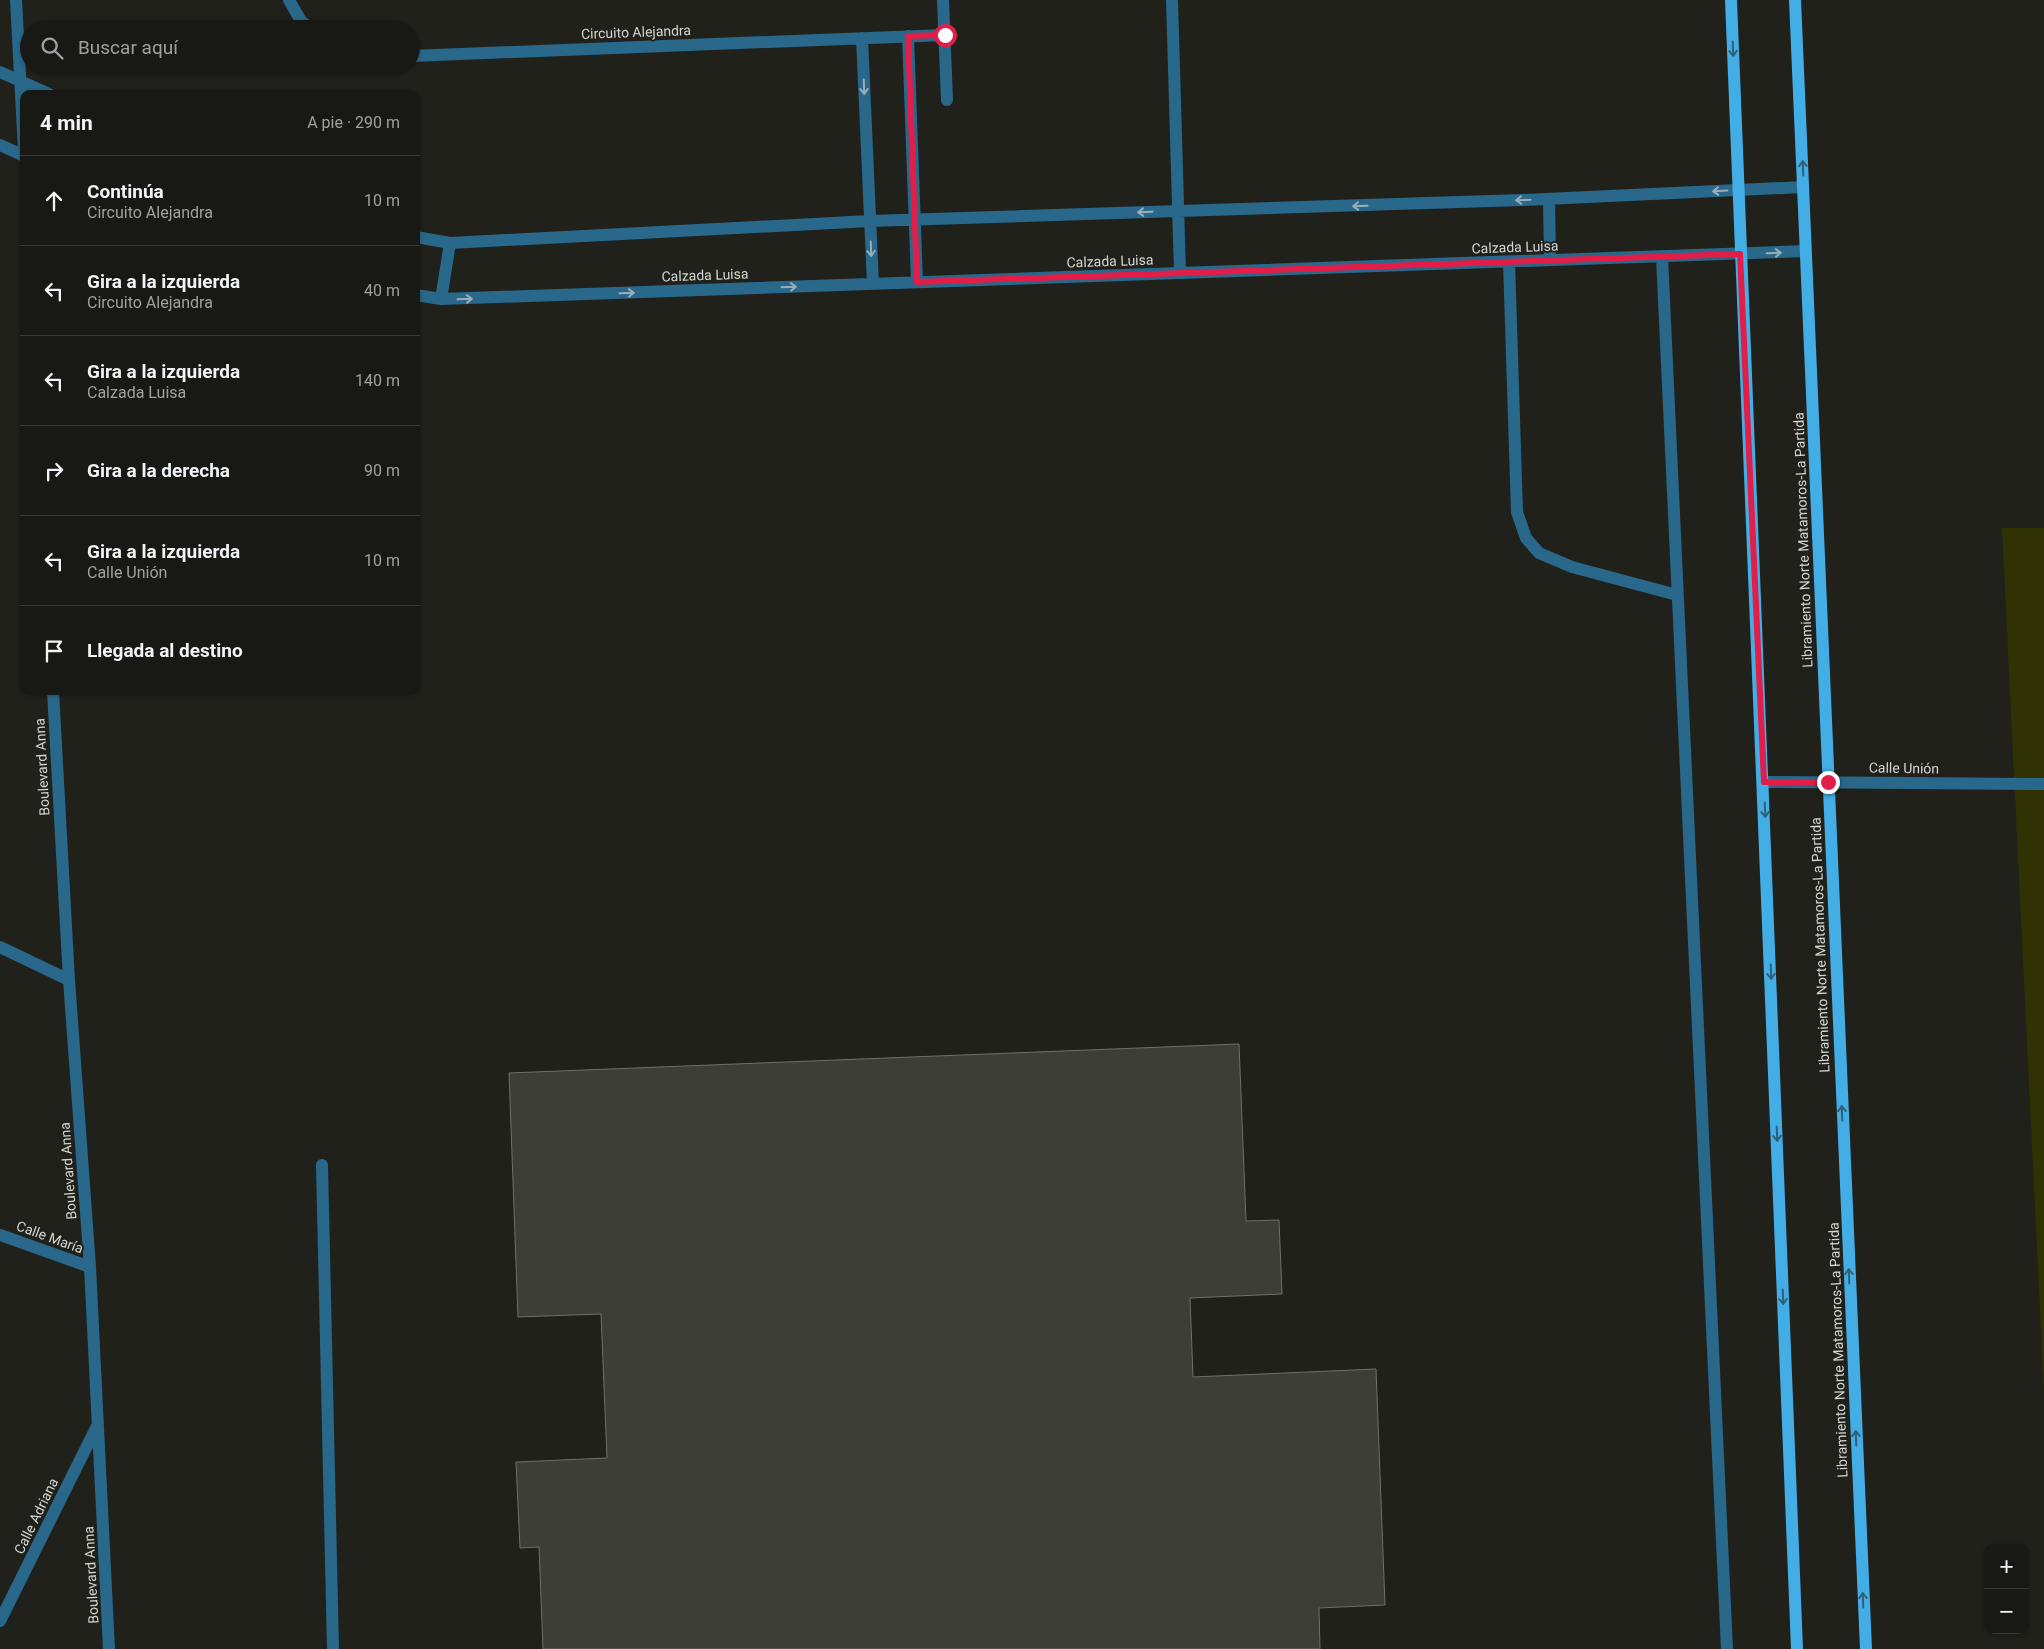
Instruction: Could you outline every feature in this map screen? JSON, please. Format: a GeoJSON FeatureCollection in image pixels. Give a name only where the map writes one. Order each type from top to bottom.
{"type":"FeatureCollection","features":[{"type":"Feature","properties":{"kind":"main road"},"geometry":{"type":"LineString","coordinates":[[1731,0],[1740,254],[1764,782],[1797,1649]]}},
{"type":"Feature","properties":{"kind":"main road","name":"Libramiento Norte Matamoros-La Partida"},"geometry":{"type":"LineString","coordinates":[[1795,0],[1866,1649]]}},
{"type":"Feature","properties":{"kind":"street"},"geometry":{"type":"LineString","coordinates":[[16,0],[21,90]]}},
{"type":"Feature","properties":{"kind":"street"},"geometry":{"type":"LineString","coordinates":[[288,0],[300,20]]}},
{"type":"Feature","properties":{"kind":"street"},"geometry":{"type":"LineString","coordinates":[[943,0],[947,100]]}},
{"type":"Feature","properties":{"kind":"street"},"geometry":{"type":"LineString","coordinates":[[1172,0],[1180,211],[1180,273]]}},
{"type":"Feature","properties":{"kind":"street","name":"Circuito Alejandra"},"geometry":{"type":"LineString","coordinates":[[420,56],[945,35]]}},
{"type":"Feature","properties":{"kind":"street"},"geometry":{"type":"LineString","coordinates":[[908,36],[917,282]]}},
{"type":"Feature","properties":{"kind":"street"},"geometry":{"type":"LineString","coordinates":[[862,38],[873,284]]}},
{"type":"Feature","properties":{"kind":"street"},"geometry":{"type":"LineString","coordinates":[[0,72],[40,90]]}},
{"type":"Feature","properties":{"kind":"street"},"geometry":{"type":"LineString","coordinates":[[0,145],[20,154]]}},
{"type":"Feature","properties":{"kind":"street"},"geometry":{"type":"LineString","coordinates":[[420,238],[450,243],[914,219],[1549,199],[1804,187]]}},
{"type":"Feature","properties":{"kind":"street"},"geometry":{"type":"LineString","coordinates":[[1549,199],[1550,260]]}},
{"type":"Feature","properties":{"kind":"street"},"geometry":{"type":"LineString","coordinates":[[441,300],[450,243]]}},
{"type":"Feature","properties":{"kind":"street","name":"Calzada Luisa"},"geometry":{"type":"LineString","coordinates":[[420,296],[441,300],[1805,252]]}},
{"type":"Feature","properties":{"kind":"street"},"geometry":{"type":"LineString","coordinates":[[1662,257],[1727,1649]]}},
{"type":"Feature","properties":{"kind":"street"},"geometry":{"type":"LineString","coordinates":[[1509,262],[1517,512],[1526,538],[1539,553],[1572,567],[1677,595]]}},
{"type":"Feature","properties":{"kind":"street","name":"Boulevard Anna"},"geometry":{"type":"LineString","coordinates":[[53,695],[69,980],[90,1267],[109,1649]]}},
{"type":"Feature","properties":{"kind":"street","name":"Calle Unión"},"geometry":{"type":"LineString","coordinates":[[1764,782],[2044,784]]}},
{"type":"Feature","properties":{"kind":"street"},"geometry":{"type":"LineString","coordinates":[[0,947],[69,980]]}},
{"type":"Feature","properties":{"kind":"street"},"geometry":{"type":"LineString","coordinates":[[322,1165],[333,1649]]}},
{"type":"Feature","properties":{"kind":"street","name":"Calle María"},"geometry":{"type":"LineString","coordinates":[[0,1235],[90,1267]]}},
{"type":"Feature","properties":{"kind":"street","name":"Calle Adriana"},"geometry":{"type":"LineString","coordinates":[[0,1621],[98,1424]]}},
{"type":"Feature","properties":{"kind":"shaded area"},"geometry":{"type":"Polygon","coordinates":[[[2002,528],[2044,528],[2044,1392],[2002,528]]]}},
{"type":"Feature","properties":{"kind":"building"},"geometry":{"type":"Polygon","coordinates":[[[1239,1044],[1246,1221],[1279,1220],[1282,1294],[1190,1298],[1193,1377],[1376,1369],[1385,1605],[1319,1608],[1320,1649],[543,1649],[539,1547],[520,1548],[516,1462],[607,1458],[601,1314],[518,1317],[509,1073],[1239,1044]]]}},
{"type":"Feature","properties":{"kind":"route"},"geometry":{"type":"LineString","coordinates":[[945,35],[908,36],[917,282],[1740,254],[1764,782],[1828,782]]}}]}
